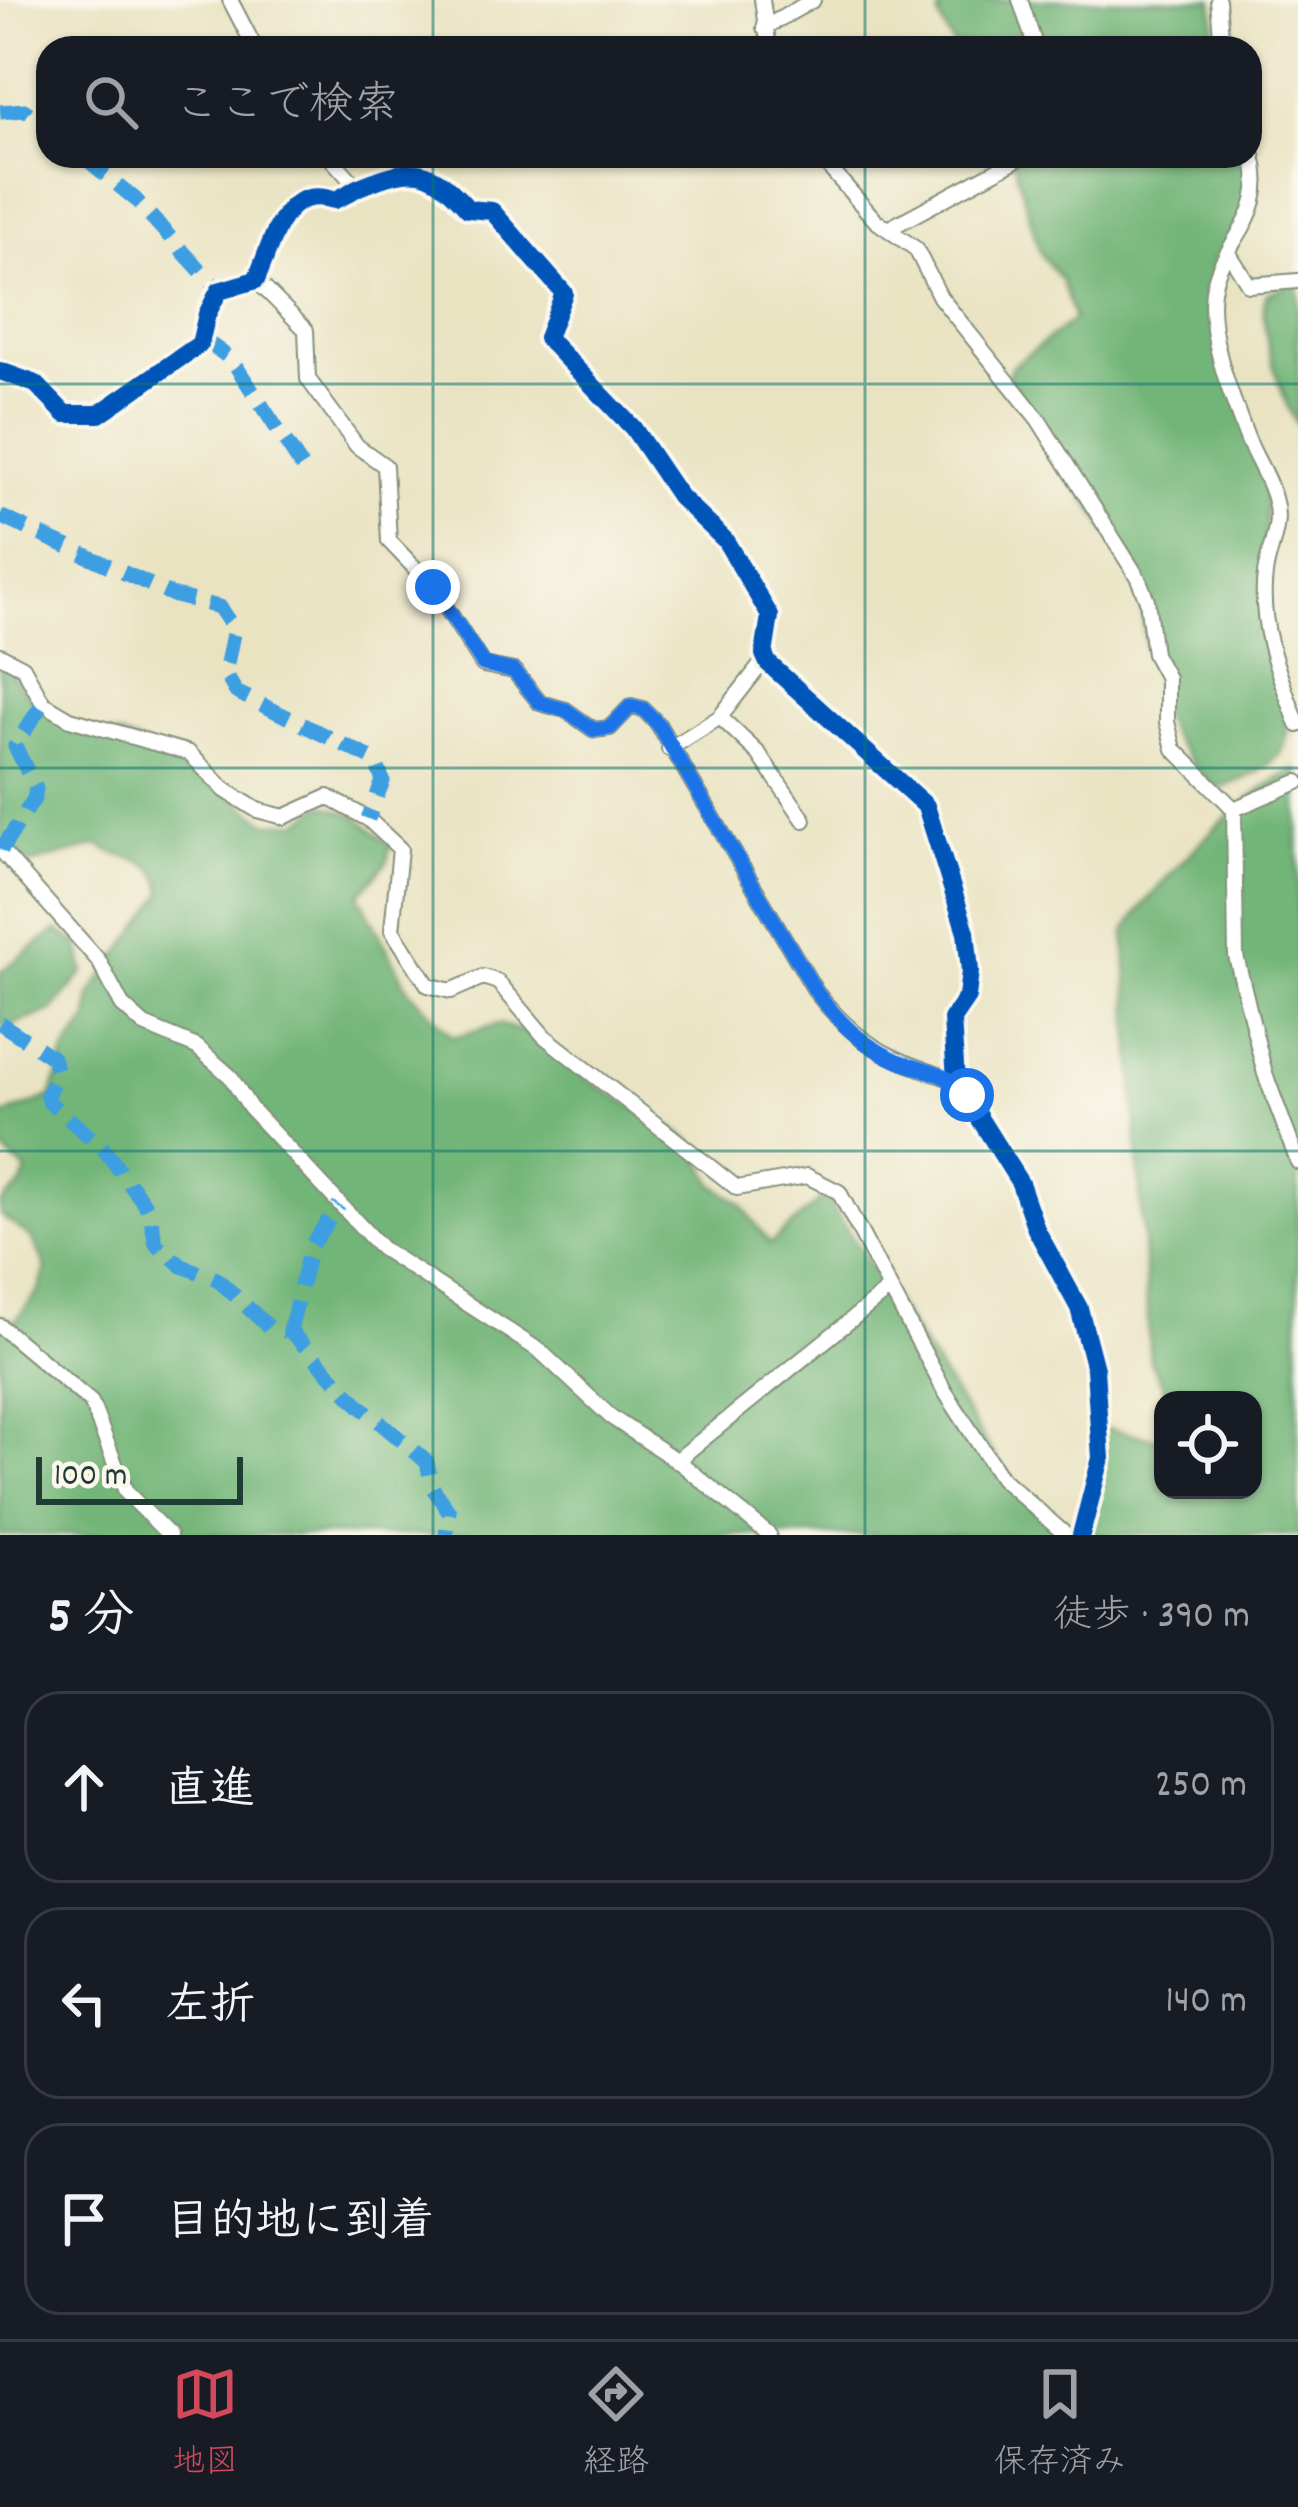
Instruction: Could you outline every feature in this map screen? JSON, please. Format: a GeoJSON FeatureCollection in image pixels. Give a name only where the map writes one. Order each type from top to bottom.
{"type":"FeatureCollection","features":[{"type":"Feature","properties":{"kind":"street"},"geometry":{"type":"LineString","coordinates":[[230,0],[249,36]]}},
{"type":"Feature","properties":{"kind":"street"},"geometry":{"type":"LineString","coordinates":[[762,0],[766,36]]}},
{"type":"Feature","properties":{"kind":"street"},"geometry":{"type":"LineString","coordinates":[[764,28],[813,0]]}},
{"type":"Feature","properties":{"kind":"street"},"geometry":{"type":"LineString","coordinates":[[1020,0],[1032,36]]}},
{"type":"Feature","properties":{"kind":"street"},"geometry":{"type":"LineString","coordinates":[[1218,0],[1221,36]]}},
{"type":"Feature","properties":{"kind":"street"},"geometry":{"type":"LineString","coordinates":[[340,168],[357,187]]}},
{"type":"Feature","properties":{"kind":"street"},"geometry":{"type":"LineString","coordinates":[[830,168],[888,229],[916,250],[976,348],[1038,419],[1138,578],[1147,600],[1154,655],[1167,678],[1167,722],[1174,749],[1234,809],[1236,956],[1265,1074],[1298,1162]]}},
{"type":"Feature","properties":{"kind":"street"},"geometry":{"type":"LineString","coordinates":[[888,229],[1001,168]]}},
{"type":"Feature","properties":{"kind":"street"},"geometry":{"type":"LineString","coordinates":[[1257,168],[1251,218],[1213,290],[1214,313],[1246,436],[1277,508],[1264,575],[1266,612],[1271,652],[1298,725]]}},
{"type":"Feature","properties":{"kind":"street"},"geometry":{"type":"LineString","coordinates":[[0,371],[36,384],[65,414],[99,414],[200,344],[219,291],[256,280],[299,196],[312,193],[334,200],[357,187],[425,172],[438,175],[468,209],[492,211],[532,250],[564,293],[564,305],[547,329],[547,338],[634,428],[679,496],[724,540],[770,616],[766,658],[720,717],[669,749]]}},
{"type":"Feature","properties":{"kind":"street"},"geometry":{"type":"LineString","coordinates":[[1230,254],[1250,285],[1298,281]]}},
{"type":"Feature","properties":{"kind":"street"},"geometry":{"type":"LineString","coordinates":[[256,280],[306,330],[308,379],[358,446],[385,466],[389,541],[433,587],[483,664],[514,671],[540,703],[566,710],[594,730],[610,728],[631,706],[643,709],[816,992],[848,1032],[898,1061],[956,1081]]}},
{"type":"Feature","properties":{"kind":"street"},"geometry":{"type":"LineString","coordinates":[[0,655],[23,667],[43,703],[70,719],[190,753],[225,790],[257,810],[284,817],[328,796],[368,819],[400,849],[392,930],[428,985],[451,992],[475,979],[498,982],[544,1036],[737,1188],[807,1176],[831,1186],[844,1199],[888,1290],[1001,1478],[1066,1535]]}},
{"type":"Feature","properties":{"kind":"street"},"geometry":{"type":"LineString","coordinates":[[766,658],[926,806],[966,932],[967,997],[952,1019],[956,1081],[1020,1183],[1036,1228],[1079,1308],[1095,1369],[1101,1458],[1081,1535]]}},
{"type":"Feature","properties":{"kind":"street"},"geometry":{"type":"LineString","coordinates":[[720,717],[759,754],[804,820]]}},
{"type":"Feature","properties":{"kind":"street"},"geometry":{"type":"LineString","coordinates":[[1234,809],[1298,782]]}},
{"type":"Feature","properties":{"kind":"street"},"geometry":{"type":"LineString","coordinates":[[0,849],[99,961],[122,1005],[144,1025],[196,1047],[230,1076],[250,1108],[381,1248],[540,1351],[611,1417],[676,1461],[769,1535]]}},
{"type":"Feature","properties":{"kind":"street"},"geometry":{"type":"LineString","coordinates":[[676,1461],[888,1290]]}},
{"type":"Feature","properties":{"kind":"street"},"geometry":{"type":"LineString","coordinates":[[0,1326],[91,1402],[126,1492],[169,1535]]}},
{"type":"Feature","properties":{"kind":"green space"},"geometry":{"type":"Polygon","coordinates":[[[942,0],[1213,0],[1215,36],[949,36],[939,17],[942,0]]]}},
{"type":"Feature","properties":{"kind":"green space"},"geometry":{"type":"Polygon","coordinates":[[[1016,168],[1252,168],[1247,215],[1214,259],[1207,293],[1264,485],[1261,626],[1287,732],[1272,762],[1214,790],[1180,748],[1164,719],[1159,703],[1160,667],[1146,648],[1139,581],[1008,377],[1011,367],[1074,320],[1062,282],[1040,252],[1016,168]]]}},
{"type":"Feature","properties":{"kind":"green space"},"geometry":{"type":"Polygon","coordinates":[[[1298,282],[1298,426],[1272,360],[1264,306],[1267,294],[1298,282]]]}},
{"type":"Feature","properties":{"kind":"green space"},"geometry":{"type":"Polygon","coordinates":[[[0,661],[43,712],[81,730],[122,736],[182,762],[268,823],[299,822],[323,805],[355,815],[390,845],[387,862],[359,895],[408,989],[453,1037],[499,1024],[527,1033],[602,1089],[692,1141],[714,1185],[741,1204],[770,1244],[825,1196],[999,1463],[1062,1535],[0,1535],[0,1315],[15,1321],[39,1291],[46,1268],[33,1239],[0,1215],[0,1204],[21,1186],[27,1172],[0,1148],[0,1117],[51,1097],[66,1050],[88,1021],[91,994],[163,893],[160,879],[147,864],[99,845],[30,864],[13,854],[0,855],[0,661]]]}},
{"type":"Feature","properties":{"kind":"green space"},"geometry":{"type":"Polygon","coordinates":[[[1298,770],[1298,1535],[1076,1535],[1088,1464],[1104,1428],[1154,1438],[1154,1499],[1262,1499],[1262,1391],[1166,1391],[1150,1361],[1125,932],[1203,840],[1278,779],[1298,770]]]}},
{"type":"Feature","properties":{"kind":"green space"},"geometry":{"type":"Polygon","coordinates":[[[57,930],[79,944],[84,972],[52,1011],[0,1029],[0,972],[57,930]]]}},
{"type":"Feature","properties":{"kind":"marked path"},"geometry":{"type":"LineString","coordinates":[[0,112],[24,110],[36,118]]}},
{"type":"Feature","properties":{"kind":"marked path"},"geometry":{"type":"LineString","coordinates":[[98,168],[135,199],[219,291]]}},
{"type":"Feature","properties":{"kind":"marked path"},"geometry":{"type":"LineString","coordinates":[[202,338],[232,360],[306,473]]}},
{"type":"Feature","properties":{"kind":"marked path"},"geometry":{"type":"LineString","coordinates":[[0,516],[175,596],[219,607],[234,629],[225,673],[236,692],[375,760],[383,781],[368,819]]}},
{"type":"Feature","properties":{"kind":"marked path"},"geometry":{"type":"LineString","coordinates":[[1,850],[34,799],[36,789],[15,746],[43,703]]}},
{"type":"Feature","properties":{"kind":"marked path"},"geometry":{"type":"LineString","coordinates":[[0,1023],[53,1058],[57,1072],[47,1096],[50,1103],[103,1148],[149,1210],[156,1244],[182,1266],[217,1279],[272,1330],[290,1331],[358,1404],[427,1462],[432,1487],[449,1511],[446,1535]]}},
{"type":"Feature","properties":{"kind":"marked path"},"geometry":{"type":"LineString","coordinates":[[290,1331],[310,1247],[339,1205]]}},
{"type":"Feature","properties":{"kind":"cycle path"},"geometry":{"type":"LineString","coordinates":[[0,371],[36,384],[65,414],[99,414],[200,344],[219,291],[256,280],[282,219],[302,200],[334,200],[378,180],[420,173],[443,184],[468,209],[492,211],[564,293],[547,338],[633,428],[679,496],[725,540],[770,616],[764,654],[768,663],[926,806],[966,932],[967,997],[952,1019],[956,1081],[1020,1183],[1036,1229],[1079,1308],[1095,1369],[1101,1458],[1081,1535]]}},
{"type":"Feature","properties":{"kind":"route"},"geometry":{"type":"LineString","coordinates":[[433,587],[483,664],[514,671],[540,703],[566,710],[594,730],[610,728],[631,706],[643,709],[658,724],[816,992],[848,1032],[898,1061],[956,1081],[967,1095]]}}]}
